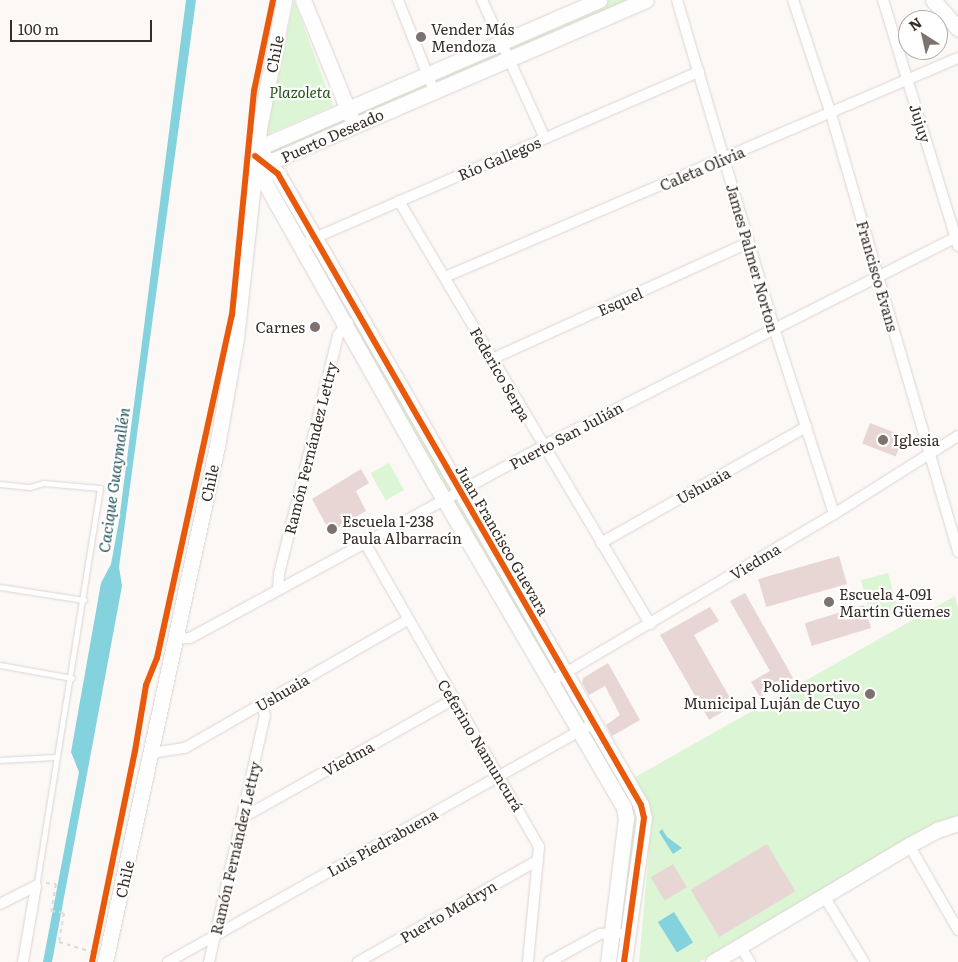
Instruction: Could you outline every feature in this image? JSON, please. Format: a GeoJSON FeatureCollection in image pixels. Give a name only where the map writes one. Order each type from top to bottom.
{"type":"FeatureCollection","features":[{"type":"Feature","properties":{"kind":"street","name":"Chile"},"geometry":{"type":"LineString","coordinates":[[102,957],[152,753],[177,639],[236,338],[256,156],[284,0]]}},
{"type":"Feature","properties":{"kind":"street"},"geometry":{"type":"LineString","coordinates":[[303,0],[354,125]]}},
{"type":"Feature","properties":{"kind":"street"},"geometry":{"type":"LineString","coordinates":[[398,0],[434,91]]}},
{"type":"Feature","properties":{"kind":"street"},"geometry":{"type":"LineString","coordinates":[[482,0],[545,138]]}},
{"type":"Feature","properties":{"kind":"street","name":"Puerto Deseado"},"geometry":{"type":"LineString","coordinates":[[599,0],[583,3],[501,42],[267,144],[256,156],[272,162],[646,0]]}},
{"type":"Feature","properties":{"kind":"street","name":"James Palmer Norton"},"geometry":{"type":"LineString","coordinates":[[677,0],[748,243],[834,514]]}},
{"type":"Feature","properties":{"kind":"street","name":"Francisco Evans"},"geometry":{"type":"LineString","coordinates":[[793,0],[831,114],[958,552]]}},
{"type":"Feature","properties":{"kind":"street","name":"Jujuy"},"geometry":{"type":"LineString","coordinates":[[883,0],[957,240]]}},
{"type":"Feature","properties":{"kind":"street"},"geometry":{"type":"LineString","coordinates":[[933,0],[958,29]]}},
{"type":"Feature","properties":{"kind":"street"},"geometry":{"type":"LineString","coordinates":[[583,3],[592,24]]}},
{"type":"Feature","properties":{"kind":"street","name":"Caleta Olivia"},"geometry":{"type":"LineString","coordinates":[[445,277],[831,114],[958,58]]}},
{"type":"Feature","properties":{"kind":"street","name":"Río Gallegos"},"geometry":{"type":"LineString","coordinates":[[300,245],[699,72]]}},
{"type":"Feature","properties":{"kind":"street","name":"Juan Francisco Guevara"},"geometry":{"type":"LineString","coordinates":[[256,156],[278,174],[460,492],[595,722],[641,805],[644,818],[619,933],[608,962]]}},
{"type":"Feature","properties":{"kind":"street","name":"Juan Francisco Guevara"},"geometry":{"type":"LineString","coordinates":[[256,156],[264,181],[300,245],[444,500],[624,808],[626,818],[619,933],[624,962]]}},
{"type":"Feature","properties":{"kind":"street","name":"Federico Serpa"},"geometry":{"type":"LineString","coordinates":[[399,201],[650,624]]}},
{"type":"Feature","properties":{"kind":"street","name":"Puerto San Julián"},"geometry":{"type":"LineString","coordinates":[[177,639],[190,638],[543,446],[878,276],[957,240]]}},
{"type":"Feature","properties":{"kind":"street","name":"Esquel"},"geometry":{"type":"LineString","coordinates":[[492,359],[748,243]]}},
{"type":"Feature","properties":{"kind":"street"},"geometry":{"type":"LineString","coordinates":[[345,324],[359,316]]}},
{"type":"Feature","properties":{"kind":"street","name":"Ramón Fernández Lettry"},"geometry":{"type":"LineString","coordinates":[[278,590],[338,335],[345,324]]}},
{"type":"Feature","properties":{"kind":"street","name":"Ushuaia"},"geometry":{"type":"LineString","coordinates":[[601,543],[806,427]]}},
{"type":"Feature","properties":{"kind":"street","name":"Viedma"},"geometry":{"type":"LineString","coordinates":[[550,682],[834,514],[958,436]]}},
{"type":"Feature","properties":{"kind":"street","name":"Ceferino Namuncurá"},"geometry":{"type":"LineString","coordinates":[[364,543],[500,776],[539,847],[528,962]]}},
{"type":"Feature","properties":{"kind":"street","name":"Ushuaia"},"geometry":{"type":"LineString","coordinates":[[152,753],[185,748],[408,620]]}},
{"type":"Feature","properties":{"kind":"street","name":"Viedma"},"geometry":{"type":"LineString","coordinates":[[242,818],[454,699]]}},
{"type":"Feature","properties":{"kind":"street","name":"Ramón Fernández Lettry"},"geometry":{"type":"LineString","coordinates":[[209,962],[265,716],[262,704]]}},
{"type":"Feature","properties":{"kind":"street","name":"Luis Piedrabuena"},"geometry":{"type":"LineString","coordinates":[[168,962],[595,722]]}},
{"type":"Feature","properties":{"kind":"street"},"geometry":{"type":"LineString","coordinates":[[626,818],[644,818]]}},
{"type":"Feature","properties":{"kind":"street"},"geometry":{"type":"LineString","coordinates":[[713,962],[909,845],[937,830],[958,823]]}},
{"type":"Feature","properties":{"kind":"street"},"geometry":{"type":"LineString","coordinates":[[909,845],[958,930]]}},
{"type":"Feature","properties":{"kind":"street","name":"Puerto Madryn"},"geometry":{"type":"LineString","coordinates":[[358,962],[538,860]]}},
{"type":"Feature","properties":{"kind":"street"},"geometry":{"type":"LineString","coordinates":[[0,904],[36,884]]}},
{"type":"Feature","properties":{"kind":"street"},"geometry":{"type":"LineString","coordinates":[[23,962],[36,884]]}},
{"type":"Feature","properties":{"kind":"street"},"geometry":{"type":"LineString","coordinates":[[824,896],[864,962]]}},
{"type":"Feature","properties":{"kind":"street"},"geometry":{"type":"LineString","coordinates":[[549,962],[600,934],[619,933]]}},
{"type":"Feature","properties":{"kind":"street"},"geometry":{"type":"LineString","coordinates":[[740,946],[750,962]]}},
{"type":"Feature","properties":{"kind":"lane"},"geometry":{"type":"LineString","coordinates":[[0,484],[30,487],[43,483],[100,488],[72,678],[55,757],[36,884]]}},
{"type":"Feature","properties":{"kind":"lane"},"geometry":{"type":"LineString","coordinates":[[0,587],[84,600]]}},
{"type":"Feature","properties":{"kind":"lane"},"geometry":{"type":"LineString","coordinates":[[0,665],[72,678]]}},
{"type":"Feature","properties":{"kind":"lane"},"geometry":{"type":"LineString","coordinates":[[0,760],[55,757]]}},
{"type":"Feature","properties":{"kind":"path"},"geometry":{"type":"LineString","coordinates":[[36,884],[56,884],[52,911],[64,913],[59,942],[102,957]]}},
{"type":"Feature","properties":{"kind":"path"},"geometry":{"type":"LineString","coordinates":[[96,942],[102,957]]}},
{"type":"Feature","properties":{"kind":"path"},"geometry":{"type":"LineString","coordinates":[[92,962],[102,957]]}},
{"type":"Feature","properties":{"kind":"green space","name":"Plazoleta"},"geometry":{"type":"Polygon","coordinates":[[[294,0],[333,106],[266,135],[294,0]]]}},
{"type":"Feature","properties":{"kind":"green space"},"geometry":{"type":"Polygon","coordinates":[[[599,0],[646,0],[272,161],[267,144],[599,0]]]}},
{"type":"Feature","properties":{"kind":"green space"},"geometry":{"type":"Polygon","coordinates":[[[359,322],[452,492],[444,497],[348,329],[359,322]]]}},
{"type":"Feature","properties":{"kind":"green space"},"geometry":{"type":"Polygon","coordinates":[[[389,463],[404,490],[386,500],[371,473],[389,463]]]}},
{"type":"Feature","properties":{"kind":"green space"},"geometry":{"type":"Polygon","coordinates":[[[459,494],[560,672],[553,676],[451,499],[459,494]]]}},
{"type":"Feature","properties":{"kind":"green space"},"geometry":{"type":"Polygon","coordinates":[[[888,573],[899,613],[872,620],[861,580],[888,573]]]}},
{"type":"Feature","properties":{"kind":"green space","name":"Polideportivo Municipal Luján de Cuyo"},"geometry":{"type":"Polygon","coordinates":[[[955,596],[958,609],[958,816],[937,822],[699,962],[639,962],[652,817],[632,779],[955,596]]]}},
{"type":"Feature","properties":{"kind":"green space"},"geometry":{"type":"Polygon","coordinates":[[[594,730],[637,804],[630,808],[587,734],[594,730]]]}},
{"type":"Feature","properties":{"kind":"green space"},"geometry":{"type":"Polygon","coordinates":[[[628,823],[635,823],[635,926],[628,926],[628,823]]]}},
{"type":"Feature","properties":{"kind":"water"},"geometry":{"type":"Polygon","coordinates":[[[186,0],[196,0],[119,567],[122,586],[52,962],[43,962],[79,772],[71,752],[101,583],[111,564],[119,521],[186,0]]]}},
{"type":"Feature","properties":{"kind":"water"},"geometry":{"type":"Polygon","coordinates":[[[662,829],[667,837],[682,848],[673,854],[659,832],[662,829]]]}},
{"type":"Feature","properties":{"kind":"water"},"geometry":{"type":"Polygon","coordinates":[[[674,912],[693,943],[677,953],[658,922],[674,912]]]}},
{"type":"Feature","properties":{"kind":"building","name":"Iglesia"},"geometry":{"type":"Polygon","coordinates":[[[870,423],[904,436],[896,456],[862,444],[870,423]]]}},
{"type":"Feature","properties":{"kind":"building"},"geometry":{"type":"Polygon","coordinates":[[[361,469],[369,483],[356,491],[366,511],[330,532],[312,499],[361,469]]]}},
{"type":"Feature","properties":{"kind":"building"},"geometry":{"type":"Polygon","coordinates":[[[839,556],[847,584],[766,607],[758,579],[839,556]]]}},
{"type":"Feature","properties":{"kind":"building"},"geometry":{"type":"Polygon","coordinates":[[[745,593],[793,678],[760,697],[751,682],[770,671],[730,601],[745,593]]]}},
{"type":"Feature","properties":{"kind":"building"},"geometry":{"type":"Polygon","coordinates":[[[864,605],[871,628],[812,646],[805,623],[864,605]]]}},
{"type":"Feature","properties":{"kind":"building"},"geometry":{"type":"Polygon","coordinates":[[[710,607],[719,621],[694,635],[734,705],[709,720],[660,635],[710,607]]]}},
{"type":"Feature","properties":{"kind":"building"},"geometry":{"type":"Polygon","coordinates":[[[608,663],[640,720],[612,736],[606,725],[620,715],[605,686],[589,695],[582,683],[583,678],[608,663]]]}},
{"type":"Feature","properties":{"kind":"building"},"geometry":{"type":"Polygon","coordinates":[[[767,844],[795,891],[719,937],[691,890],[767,844]]]}},
{"type":"Feature","properties":{"kind":"building"},"geometry":{"type":"Polygon","coordinates":[[[673,864],[687,887],[665,901],[651,877],[673,864]]]}},
{"type":"Feature","properties":{"kind":"cycle path"},"geometry":{"type":"LineString","coordinates":[[92,962],[135,751],[146,685],[157,658],[232,315],[254,91],[273,0]]}},
{"type":"Feature","properties":{"kind":"cycle path"},"geometry":{"type":"LineString","coordinates":[[255,156],[278,174],[641,805],[644,818],[624,962]]}},
{"type":"Feature","properties":{"kind":"place","name":"Vender Más Mendoza"},"geometry":{"type":"Point","coordinates":[421,37]}},
{"type":"Feature","properties":{"kind":"place","name":"Carnes"},"geometry":{"type":"Point","coordinates":[315,327]}},
{"type":"Feature","properties":{"kind":"place","name":"Iglesia"},"geometry":{"type":"Point","coordinates":[883,440]}},
{"type":"Feature","properties":{"kind":"place","name":"Escuela 1-238 Paula Albarracín"},"geometry":{"type":"Point","coordinates":[332,529]}},
{"type":"Feature","properties":{"kind":"place","name":"Escuela 4-091 Martín Güemes"},"geometry":{"type":"Point","coordinates":[829,602]}},
{"type":"Feature","properties":{"kind":"place","name":"Polideportivo Municipal Luján de Cuyo"},"geometry":{"type":"Point","coordinates":[870,694]}},
{"type":"Feature","properties":{"kind":"water label","name":"Cacique Guaymallén"},"geometry":{"type":"Point","coordinates":[113,480]}}]}
